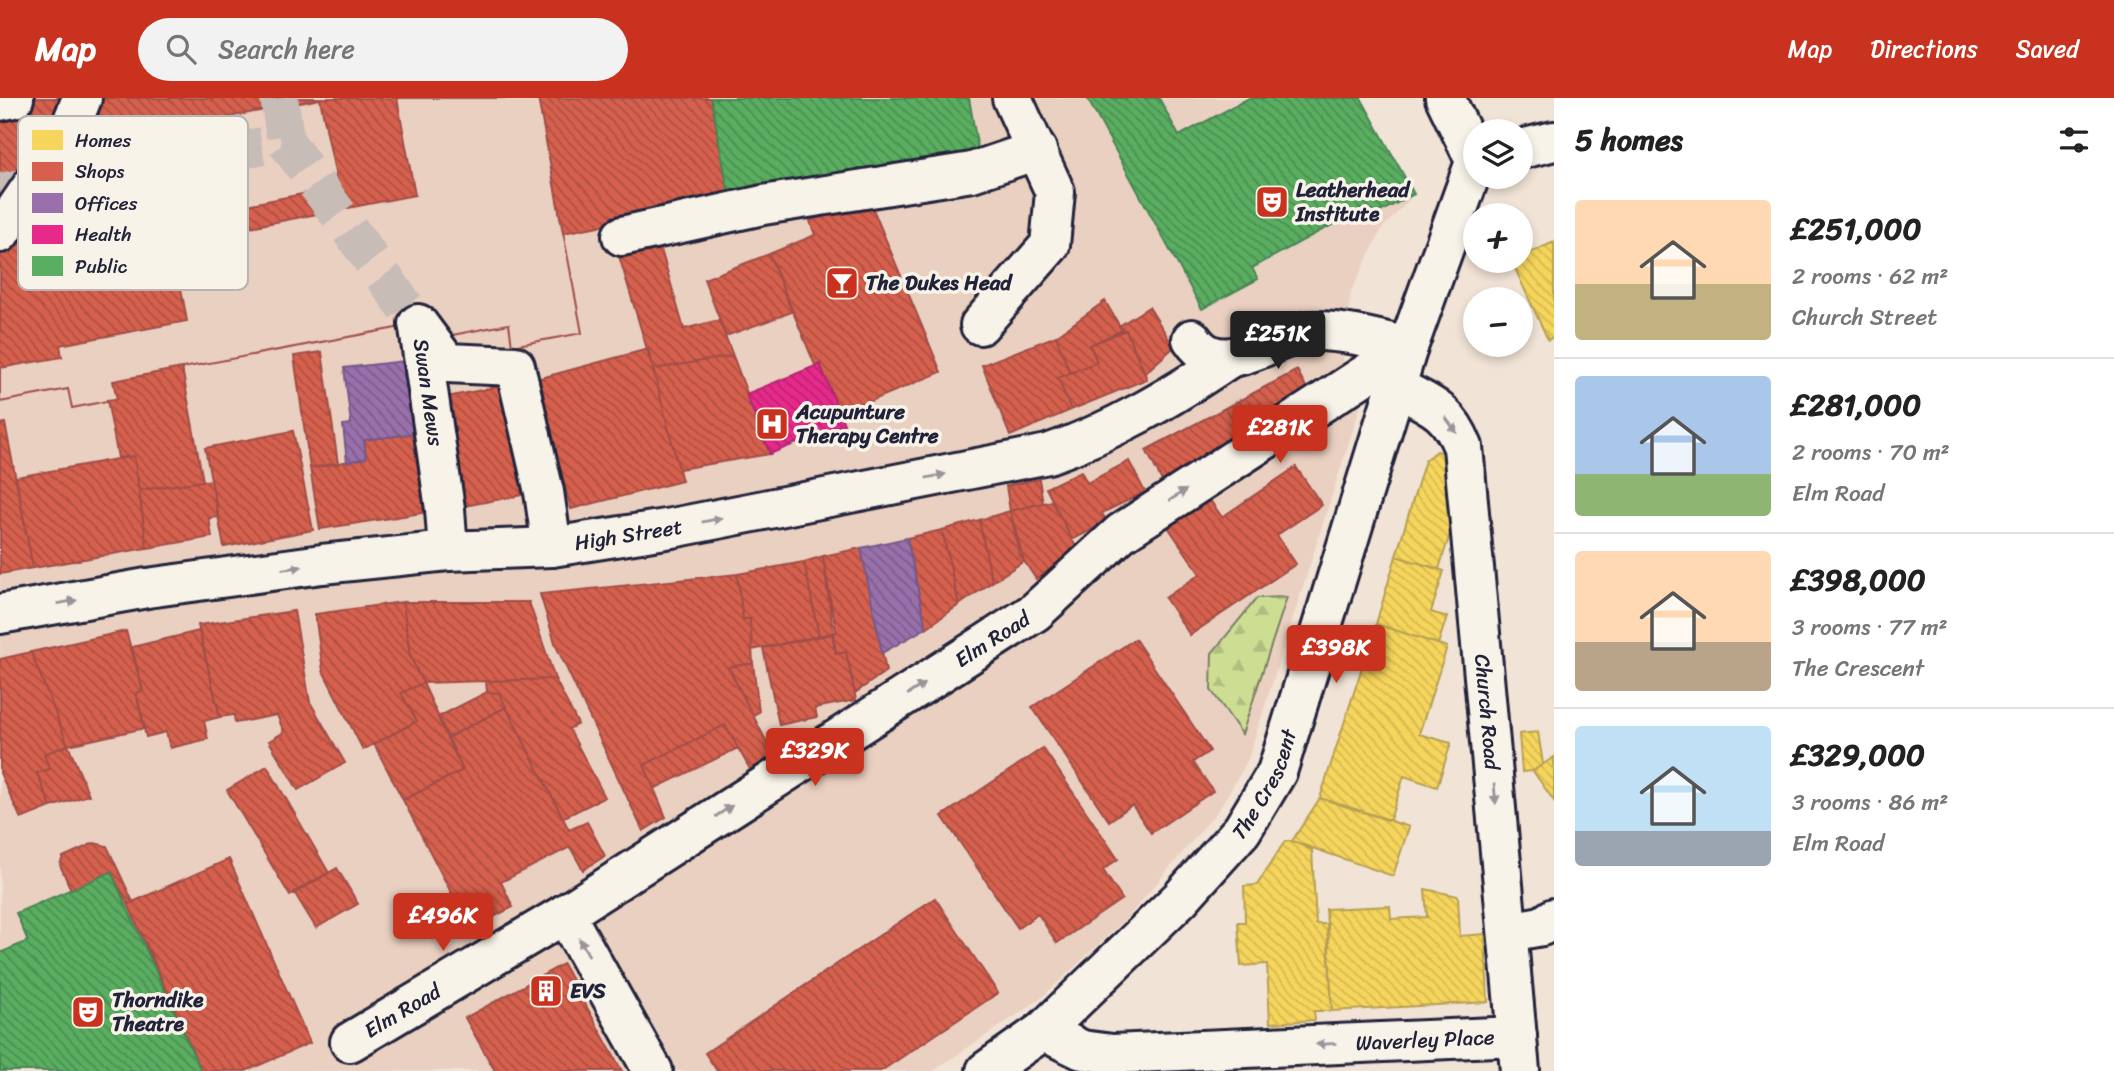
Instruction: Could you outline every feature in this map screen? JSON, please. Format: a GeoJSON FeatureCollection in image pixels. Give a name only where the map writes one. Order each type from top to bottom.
{"type":"FeatureCollection","features":[{"type":"Feature","properties":{"kind":"street"},"geometry":{"type":"LineString","coordinates":[[0,101],[14,98]]}},
{"type":"Feature","properties":{"kind":"street"},"geometry":{"type":"LineString","coordinates":[[75,116],[82,98]]}},
{"type":"Feature","properties":{"kind":"street"},"geometry":{"type":"LineString","coordinates":[[980,325],[1050,244],[1055,192],[1012,98]]}},
{"type":"Feature","properties":{"kind":"street"},"geometry":{"type":"LineString","coordinates":[[1445,98],[1463,136]]}},
{"type":"Feature","properties":{"kind":"street"},"geometry":{"type":"LineString","coordinates":[[1533,146],[1554,141]]}},
{"type":"Feature","properties":{"kind":"street"},"geometry":{"type":"LineString","coordinates":[[622,236],[763,205],[972,172],[1038,150]]}},
{"type":"Feature","properties":{"kind":"street","name":"The Crescent"},"geometry":{"type":"LineString","coordinates":[[986,1071],[1043,1031],[1180,899],[1242,830],[1277,772],[1408,348],[1465,189]]}},
{"type":"Feature","properties":{"kind":"street"},"geometry":{"type":"LineString","coordinates":[[0,233],[18,207]]}},
{"type":"Feature","properties":{"kind":"street","name":"Swan Mews"},"geometry":{"type":"LineString","coordinates":[[448,551],[445,509],[418,324],[447,363],[515,366],[544,492],[552,547]]}},
{"type":"Feature","properties":{"kind":"street","name":"High Street"},"geometry":{"type":"LineString","coordinates":[[0,614],[148,588],[309,566],[448,551],[552,547],[685,525],[1048,454],[1091,439],[1145,413],[1228,359],[1277,339],[1315,330],[1370,338],[1408,348]]}},
{"type":"Feature","properties":{"kind":"street"},"geometry":{"type":"LineString","coordinates":[[1192,339],[1200,350],[1211,357],[1228,359]]}},
{"type":"Feature","properties":{"kind":"street","name":"Elm Road"},"geometry":{"type":"LineString","coordinates":[[350,1042],[565,914],[1035,612],[1121,533],[1408,348]]}},
{"type":"Feature","properties":{"kind":"street","name":"Church Road"},"geometry":{"type":"LineString","coordinates":[[1396,387],[1434,407],[1454,423],[1463,447],[1518,1054]]}},
{"type":"Feature","properties":{"kind":"street"},"geometry":{"type":"LineString","coordinates":[[565,914],[653,1071]]}},
{"type":"Feature","properties":{"kind":"street"},"geometry":{"type":"LineString","coordinates":[[1508,932],[1542,926],[1554,918]]}},
{"type":"Feature","properties":{"kind":"street","name":"Waverley Place"},"geometry":{"type":"LineString","coordinates":[[1043,1031],[1082,1050],[1113,1054],[1518,1054]]}},
{"type":"Feature","properties":{"kind":"shaded area"},"geometry":{"type":"Polygon","coordinates":[[[0,98],[1361,98],[1414,194],[1382,229],[1351,291],[1342,370],[1362,401],[1247,762],[1219,809],[1129,916],[1039,1000],[933,1071],[0,1071],[0,98]]]}},
{"type":"Feature","properties":{"kind":"green space"},"geometry":{"type":"Polygon","coordinates":[[[1287,597],[1242,734],[1211,690],[1212,653],[1257,598],[1287,597]]]}},
{"type":"Feature","properties":{"kind":"building: Homes"},"geometry":{"type":"Polygon","coordinates":[[[1554,242],[1554,337],[1548,340],[1533,308],[1533,287],[1524,287],[1517,273],[1533,273],[1533,252],[1554,242]]]}},
{"type":"Feature","properties":{"kind":"building: Homes"},"geometry":{"type":"Polygon","coordinates":[[[1437,451],[1452,455],[1456,514],[1439,569],[1396,556],[1425,460],[1437,451]]]}},
{"type":"Feature","properties":{"kind":"building: Homes"},"geometry":{"type":"Polygon","coordinates":[[[1396,556],[1444,571],[1431,612],[1447,617],[1438,644],[1376,624],[1396,556]]]}},
{"type":"Feature","properties":{"kind":"building: Homes"},"geometry":{"type":"Polygon","coordinates":[[[1376,624],[1447,647],[1419,734],[1451,743],[1437,787],[1404,776],[1390,820],[1320,798],[1376,624]]]}},
{"type":"Feature","properties":{"kind":"building: Homes"},"geometry":{"type":"Polygon","coordinates":[[[1538,732],[1543,764],[1533,771],[1522,772],[1519,734],[1538,732]]]}},
{"type":"Feature","properties":{"kind":"building: Homes"},"geometry":{"type":"Polygon","coordinates":[[[1554,757],[1554,801],[1533,771],[1554,757]]]}},
{"type":"Feature","properties":{"kind":"building: Homes"},"geometry":{"type":"Polygon","coordinates":[[[1320,798],[1409,827],[1393,876],[1292,841],[1320,798]]]}},
{"type":"Feature","properties":{"kind":"building: Homes"},"geometry":{"type":"Polygon","coordinates":[[[1285,841],[1292,841],[1312,850],[1316,924],[1328,924],[1332,1011],[1314,1011],[1315,1020],[1270,1023],[1267,964],[1241,966],[1238,922],[1245,922],[1244,886],[1257,885],[1285,841]]]}},
{"type":"Feature","properties":{"kind":"building: Homes"},"geometry":{"type":"Polygon","coordinates":[[[1425,889],[1458,896],[1460,936],[1485,934],[1488,1002],[1332,1011],[1326,909],[1390,906],[1391,919],[1427,917],[1425,889]]]}},
{"type":"Feature","properties":{"kind":"building: Shops"},"geometry":{"type":"Polygon","coordinates":[[[0,98],[538,98],[582,333],[512,346],[509,324],[442,337],[439,320],[113,381],[117,399],[72,408],[68,389],[0,402],[0,98]]]}},
{"type":"Feature","properties":{"kind":"building: Shops"},"geometry":{"type":"Polygon","coordinates":[[[397,98],[538,98],[582,333],[512,346],[509,324],[442,337],[439,320],[113,381],[117,399],[72,408],[68,389],[0,402],[0,368],[62,357],[60,345],[187,321],[181,290],[248,290],[248,213],[250,227],[415,195],[397,98]]]}},
{"type":"Feature","properties":{"kind":"building: Shops"},"geometry":{"type":"Polygon","coordinates":[[[538,98],[711,98],[730,200],[563,233],[538,98]]]}},
{"type":"Feature","properties":{"kind":"building: Shops","name":"The Dukes Head"},"geometry":{"type":"Polygon","coordinates":[[[868,197],[941,372],[840,414],[820,364],[815,365],[769,254],[815,235],[810,221],[868,197]]]}},
{"type":"Feature","properties":{"kind":"building: Shops"},"geometry":{"type":"Polygon","coordinates":[[[660,246],[684,329],[719,320],[733,356],[653,369],[619,256],[660,246]]]}},
{"type":"Feature","properties":{"kind":"building: Shops"},"geometry":{"type":"Polygon","coordinates":[[[769,254],[792,312],[726,336],[704,279],[769,254]]]}},
{"type":"Feature","properties":{"kind":"building: Shops"},"geometry":{"type":"Polygon","coordinates":[[[1105,301],[1122,330],[1090,345],[1097,362],[1070,373],[1056,336],[1105,301]]]}},
{"type":"Feature","properties":{"kind":"building: Shops"},"geometry":{"type":"Polygon","coordinates":[[[1149,307],[1174,347],[1145,373],[1126,330],[1119,326],[1149,307]]]}},
{"type":"Feature","properties":{"kind":"building: Shops"},"geometry":{"type":"Polygon","coordinates":[[[1126,330],[1147,379],[1071,410],[1058,378],[1097,362],[1090,345],[1126,330]]]}},
{"type":"Feature","properties":{"kind":"building: Shops"},"geometry":{"type":"Polygon","coordinates":[[[1056,336],[1070,373],[1058,378],[1071,410],[1010,436],[982,365],[1056,336]]]}},
{"type":"Feature","properties":{"kind":"building: Shops"},"geometry":{"type":"Polygon","coordinates":[[[648,349],[682,481],[571,509],[537,379],[648,349]]]}},
{"type":"Feature","properties":{"kind":"building: Shops"},"geometry":{"type":"Polygon","coordinates":[[[322,352],[338,464],[310,468],[294,356],[322,352]]]}},
{"type":"Feature","properties":{"kind":"building: Shops"},"geometry":{"type":"Polygon","coordinates":[[[733,356],[770,454],[679,469],[653,369],[733,356]]]}},
{"type":"Feature","properties":{"kind":"building: Shops"},"geometry":{"type":"Polygon","coordinates":[[[182,368],[203,481],[139,490],[134,456],[118,458],[107,400],[117,399],[113,381],[182,368]]]}},
{"type":"Feature","properties":{"kind":"building: Shops"},"geometry":{"type":"Polygon","coordinates":[[[1297,370],[1311,396],[1162,481],[1146,450],[1297,370]]]}},
{"type":"Feature","properties":{"kind":"building: Shops"},"geometry":{"type":"Polygon","coordinates":[[[501,386],[522,495],[454,508],[442,398],[501,386]]]}},
{"type":"Feature","properties":{"kind":"building: Shops"},"geometry":{"type":"Polygon","coordinates":[[[5,423],[33,568],[0,574],[0,424],[5,423]]]}},
{"type":"Feature","properties":{"kind":"building: Shops"},"geometry":{"type":"Polygon","coordinates":[[[293,431],[313,530],[224,547],[205,448],[293,431]]]}},
{"type":"Feature","properties":{"kind":"building: Shops"},"geometry":{"type":"Polygon","coordinates":[[[425,432],[435,511],[320,529],[310,468],[366,458],[364,440],[425,432]]]}},
{"type":"Feature","properties":{"kind":"building: Shops"},"geometry":{"type":"Polygon","coordinates":[[[134,456],[147,548],[33,568],[16,477],[134,456]]]}},
{"type":"Feature","properties":{"kind":"building: Shops"},"geometry":{"type":"Polygon","coordinates":[[[1129,461],[1145,492],[1102,513],[1107,522],[1072,540],[1046,488],[1081,471],[1087,483],[1129,461]]]}},
{"type":"Feature","properties":{"kind":"building: Shops"},"geometry":{"type":"Polygon","coordinates":[[[1296,467],[1322,505],[1277,535],[1296,564],[1190,635],[1165,598],[1200,574],[1166,524],[1207,496],[1222,517],[1296,467]]]}},
{"type":"Feature","properties":{"kind":"building: Shops"},"geometry":{"type":"Polygon","coordinates":[[[1039,479],[1043,503],[1010,511],[1006,486],[1039,479]]]}},
{"type":"Feature","properties":{"kind":"building: Shops"},"geometry":{"type":"Polygon","coordinates":[[[211,480],[219,517],[209,518],[212,537],[147,548],[139,490],[211,480]]]}},
{"type":"Feature","properties":{"kind":"building: Shops"},"geometry":{"type":"Polygon","coordinates":[[[1052,501],[1078,551],[1036,579],[1020,555],[1010,511],[1052,501]]]}},
{"type":"Feature","properties":{"kind":"building: Shops"},"geometry":{"type":"Polygon","coordinates":[[[1010,511],[1024,561],[992,582],[979,520],[1010,511]]]}},
{"type":"Feature","properties":{"kind":"building: Shops"},"geometry":{"type":"Polygon","coordinates":[[[979,520],[992,582],[959,605],[942,530],[979,520]]]}},
{"type":"Feature","properties":{"kind":"building: Shops"},"geometry":{"type":"Polygon","coordinates":[[[942,530],[959,605],[926,628],[907,538],[942,530]]]}},
{"type":"Feature","properties":{"kind":"building: Shops"},"geometry":{"type":"Polygon","coordinates":[[[861,548],[886,671],[855,693],[846,652],[836,654],[823,556],[861,548]]]}},
{"type":"Feature","properties":{"kind":"building: Shops"},"geometry":{"type":"Polygon","coordinates":[[[823,556],[836,632],[819,636],[804,562],[823,556]]]}},
{"type":"Feature","properties":{"kind":"building: Shops"},"geometry":{"type":"Polygon","coordinates":[[[804,562],[819,636],[752,650],[750,619],[743,619],[737,574],[804,562]]]}},
{"type":"Feature","properties":{"kind":"building: Shops"},"geometry":{"type":"Polygon","coordinates":[[[737,574],[743,619],[750,619],[753,663],[728,667],[775,758],[751,771],[725,725],[644,765],[666,817],[643,831],[556,646],[540,594],[737,574]]]}},
{"type":"Feature","properties":{"kind":"building: Shops"},"geometry":{"type":"Polygon","coordinates":[[[403,602],[410,656],[423,683],[401,693],[417,721],[363,750],[323,671],[315,614],[403,602]]]}},
{"type":"Feature","properties":{"kind":"building: Shops"},"geometry":{"type":"Polygon","coordinates":[[[403,602],[529,602],[555,679],[423,683],[410,656],[403,602]]]}},
{"type":"Feature","properties":{"kind":"building: Shops"},"geometry":{"type":"Polygon","coordinates":[[[294,611],[310,702],[345,763],[298,790],[269,741],[284,732],[277,715],[235,723],[234,715],[220,717],[198,625],[294,611]]]}},
{"type":"Feature","properties":{"kind":"building: Shops"},"geometry":{"type":"Polygon","coordinates":[[[126,631],[143,691],[136,693],[145,728],[68,745],[31,652],[126,631]]]}},
{"type":"Feature","properties":{"kind":"building: Shops"},"geometry":{"type":"Polygon","coordinates":[[[199,631],[220,717],[204,721],[208,739],[170,748],[166,732],[146,737],[136,693],[143,691],[132,647],[199,631]]]}},
{"type":"Feature","properties":{"kind":"building: Shops"},"geometry":{"type":"Polygon","coordinates":[[[832,634],[836,654],[846,652],[856,700],[815,708],[817,717],[779,725],[763,648],[832,634]]]}},
{"type":"Feature","properties":{"kind":"building: Shops"},"geometry":{"type":"Polygon","coordinates":[[[1135,639],[1210,751],[1193,762],[1213,791],[1151,833],[1132,805],[1109,821],[1032,707],[1135,639]]]}},
{"type":"Feature","properties":{"kind":"building: Shops"},"geometry":{"type":"Polygon","coordinates":[[[31,652],[68,745],[44,754],[50,769],[37,773],[51,807],[21,819],[0,773],[0,659],[31,652]]]}},
{"type":"Feature","properties":{"kind":"building: Shops"},"geometry":{"type":"Polygon","coordinates":[[[753,663],[759,712],[753,715],[728,667],[753,663]]]}},
{"type":"Feature","properties":{"kind":"building: Shops"},"geometry":{"type":"Polygon","coordinates":[[[555,679],[578,724],[569,729],[605,797],[563,818],[499,693],[487,692],[486,681],[555,679]]]}},
{"type":"Feature","properties":{"kind":"building: Shops"},"geometry":{"type":"Polygon","coordinates":[[[423,683],[463,770],[403,800],[374,744],[417,721],[401,693],[423,683]]]}},
{"type":"Feature","properties":{"kind":"building: Shops"},"geometry":{"type":"Polygon","coordinates":[[[487,692],[499,693],[506,707],[447,738],[438,717],[487,692]]]}},
{"type":"Feature","properties":{"kind":"building: Shops"},"geometry":{"type":"Polygon","coordinates":[[[506,707],[569,830],[587,822],[605,856],[583,870],[570,847],[501,882],[513,907],[470,929],[403,800],[463,770],[447,738],[506,707]]]}},
{"type":"Feature","properties":{"kind":"building: Shops"},"geometry":{"type":"Polygon","coordinates":[[[725,725],[738,748],[654,789],[644,765],[725,725]]]}},
{"type":"Feature","properties":{"kind":"building: Shops"},"geometry":{"type":"Polygon","coordinates":[[[68,745],[89,795],[51,807],[37,773],[50,769],[44,754],[68,745]]]}},
{"type":"Feature","properties":{"kind":"building: Shops"},"geometry":{"type":"Polygon","coordinates":[[[1043,748],[1118,859],[1103,870],[1122,899],[1057,943],[1038,914],[1018,928],[942,816],[1043,748]]]}},
{"type":"Feature","properties":{"kind":"building: Shops"},"geometry":{"type":"Polygon","coordinates":[[[267,766],[329,873],[290,896],[227,790],[267,766]]]}},
{"type":"Feature","properties":{"kind":"building: Shops"},"geometry":{"type":"Polygon","coordinates":[[[94,843],[107,846],[133,902],[128,904],[111,872],[71,890],[60,865],[63,857],[94,843]]]}},
{"type":"Feature","properties":{"kind":"building: Shops"},"geometry":{"type":"Polygon","coordinates":[[[229,859],[310,1043],[246,1071],[201,1071],[128,904],[229,859]]]}},
{"type":"Feature","properties":{"kind":"building: Shops"},"geometry":{"type":"Polygon","coordinates":[[[337,868],[358,904],[316,928],[294,892],[337,868]]]}},
{"type":"Feature","properties":{"kind":"building: Shops"},"geometry":{"type":"Polygon","coordinates":[[[935,898],[998,993],[881,1071],[717,1071],[705,1053],[935,898]]]}},
{"type":"Feature","properties":{"kind":"building: Shops"},"geometry":{"type":"Polygon","coordinates":[[[146,943],[201,1071],[93,1071],[54,983],[146,943]]]}},
{"type":"Feature","properties":{"kind":"building: Shops","name":"EVS"},"geometry":{"type":"Polygon","coordinates":[[[563,964],[622,1071],[495,1071],[465,1018],[563,964]]]}},
{"type":"Feature","properties":{"kind":"building: Offices"},"geometry":{"type":"Polygon","coordinates":[[[404,361],[425,432],[364,440],[366,458],[347,462],[343,425],[351,424],[344,368],[404,361]]]}},
{"type":"Feature","properties":{"kind":"building: Offices"},"geometry":{"type":"Polygon","coordinates":[[[907,538],[926,628],[882,653],[861,548],[907,538]]]}},
{"type":"Feature","properties":{"kind":"building: Health"},"geometry":{"type":"Polygon","coordinates":[[[820,364],[844,424],[770,454],[746,394],[820,364]]]}},
{"type":"Feature","properties":{"kind":"building: Public"},"geometry":{"type":"Polygon","coordinates":[[[711,98],[969,98],[979,156],[730,200],[711,98]]]}},
{"type":"Feature","properties":{"kind":"building: Public","name":"Leatherhead Institute"},"geometry":{"type":"Polygon","coordinates":[[[1087,98],[1159,98],[1179,136],[1249,98],[1361,98],[1414,194],[1367,219],[1362,209],[1307,238],[1252,268],[1258,279],[1202,309],[1087,98]]]}},
{"type":"Feature","properties":{"kind":"building: Public","name":"Thorndike Theatre"},"geometry":{"type":"Polygon","coordinates":[[[111,872],[201,1071],[0,1071],[0,953],[28,941],[16,913],[111,872]]]}},
{"type":"Feature","properties":{"kind":"tunnel"},"geometry":{"type":"LineString","coordinates":[[279,98],[286,142]]}},
{"type":"Feature","properties":{"kind":"tunnel"},"geometry":{"type":"LineString","coordinates":[[248,149],[286,142],[418,324]]}},
{"type":"Feature","properties":{"kind":"tunnel"},"geometry":{"type":"LineString","coordinates":[[0,192],[18,189]]}},
{"type":"Feature","properties":{"kind":"place","name":"Leatherhead Institute"},"geometry":{"type":"Point","coordinates":[1272,202]}},
{"type":"Feature","properties":{"kind":"place","name":"The Dukes Head"},"geometry":{"type":"Point","coordinates":[842,283]}},
{"type":"Feature","properties":{"kind":"place","name":"Acupunture Therapy Centre"},"geometry":{"type":"Point","coordinates":[772,424]}},
{"type":"Feature","properties":{"kind":"place","name":"EVS"},"geometry":{"type":"Point","coordinates":[546,991]}},
{"type":"Feature","properties":{"kind":"place","name":"Thorndike Theatre"},"geometry":{"type":"Point","coordinates":[88,1012]}}]}
